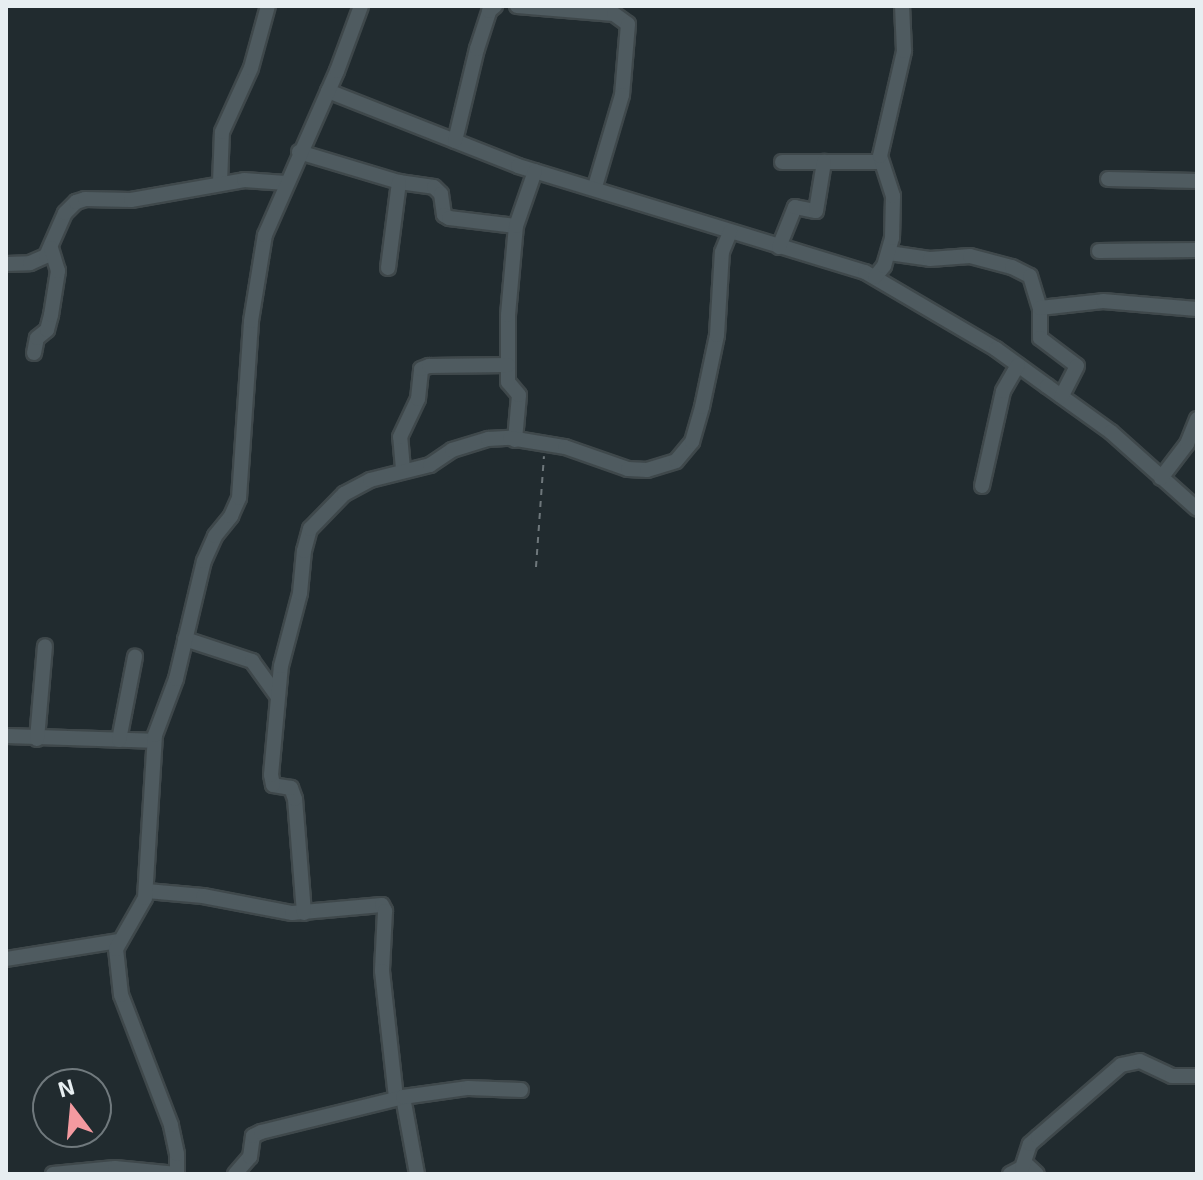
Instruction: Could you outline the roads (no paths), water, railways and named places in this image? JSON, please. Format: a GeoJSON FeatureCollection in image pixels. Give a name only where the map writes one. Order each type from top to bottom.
{"type":"FeatureCollection","features":[{"type":"Feature","properties":{"kind":"street"},"geometry":{"type":"LineString","coordinates":[[220,183],[222,132],[251,68],[268,6]]}},
{"type":"Feature","properties":{"kind":"street"},"geometry":{"type":"LineString","coordinates":[[53,1174],[115,1168],[177,1174],[177,1154],[171,1125],[121,995],[115,957],[119,941],[143,905],[147,891],[153,741],[176,679],[209,546],[239,498],[251,321],[260,260],[286,183],[328,91],[361,6]]}},
{"type":"Feature","properties":{"kind":"street"},"geometry":{"type":"LineString","coordinates":[[455,141],[477,49],[489,11],[495,6]]}},
{"type":"Feature","properties":{"kind":"street"},"geometry":{"type":"LineString","coordinates":[[517,6],[614,14],[628,24],[622,95],[595,187]]}},
{"type":"Feature","properties":{"kind":"street"},"geometry":{"type":"LineString","coordinates":[[884,263],[893,196],[881,162],[881,144],[904,51],[902,6]]}},
{"type":"Feature","properties":{"kind":"street"},"geometry":{"type":"LineString","coordinates":[[328,91],[535,171],[595,187],[730,232],[781,241],[839,263],[884,263],[970,256],[1012,267],[1033,280],[1040,308],[1041,341],[1077,368],[1062,396]]}},
{"type":"Feature","properties":{"kind":"street"},"geometry":{"type":"LineString","coordinates":[[299,152],[399,182],[434,187],[441,194],[443,212],[449,218],[516,226]]}},
{"type":"Feature","properties":{"kind":"street"},"geometry":{"type":"LineString","coordinates":[[782,162],[881,162]]}},
{"type":"Feature","properties":{"kind":"street"},"geometry":{"type":"LineString","coordinates":[[781,241],[796,206],[815,213],[824,162]]}},
{"type":"Feature","properties":{"kind":"street"},"geometry":{"type":"LineString","coordinates":[[515,440],[519,395],[508,382],[508,365],[516,226],[535,171]]}},
{"type":"Feature","properties":{"kind":"street"},"geometry":{"type":"LineString","coordinates":[[1108,179],[1197,181]]}},
{"type":"Feature","properties":{"kind":"street"},"geometry":{"type":"LineString","coordinates":[[6,264],[38,261],[51,248],[65,213],[76,202],[96,197],[145,199],[244,180],[286,183]]}},
{"type":"Feature","properties":{"kind":"street"},"geometry":{"type":"LineString","coordinates":[[388,268],[399,182]]}},
{"type":"Feature","properties":{"kind":"street"},"geometry":{"type":"LineString","coordinates":[[304,913],[295,799],[291,788],[275,787],[272,781],[281,666],[300,593],[304,551],[310,529],[344,494],[370,480],[403,469],[430,465],[452,450],[501,437],[565,447],[608,464],[637,470],[664,467],[684,453],[696,431],[713,358],[722,252],[730,232]]}},
{"type":"Feature","properties":{"kind":"street"},"geometry":{"type":"LineString","coordinates":[[34,353],[37,338],[49,326],[56,285],[58,265],[51,248]]}},
{"type":"Feature","properties":{"kind":"street"},"geometry":{"type":"LineString","coordinates":[[1099,251],[1197,250]]}},
{"type":"Feature","properties":{"kind":"street"},"geometry":{"type":"LineString","coordinates":[[884,263],[1111,432],[1197,509]]}},
{"type":"Feature","properties":{"kind":"street"},"geometry":{"type":"LineString","coordinates":[[1040,308],[1103,301],[1197,309]]}},
{"type":"Feature","properties":{"kind":"street"},"geometry":{"type":"LineString","coordinates":[[403,469],[400,437],[418,399],[421,369],[429,366],[508,365]]}},
{"type":"Feature","properties":{"kind":"street"},"geometry":{"type":"LineString","coordinates":[[982,486],[1003,391],[1018,365]]}},
{"type":"Feature","properties":{"kind":"street"},"geometry":{"type":"LineString","coordinates":[[1161,478],[1187,444],[1197,419]]}},
{"type":"Feature","properties":{"kind":"street"},"geometry":{"type":"LineString","coordinates":[[185,639],[252,661],[278,697]]}},
{"type":"Feature","properties":{"kind":"street"},"geometry":{"type":"LineString","coordinates":[[37,739],[45,646]]}},
{"type":"Feature","properties":{"kind":"street"},"geometry":{"type":"LineString","coordinates":[[119,740],[135,657]]}},
{"type":"Feature","properties":{"kind":"street"},"geometry":{"type":"LineString","coordinates":[[6,736],[153,741]]}},
{"type":"Feature","properties":{"kind":"street"},"geometry":{"type":"LineString","coordinates":[[147,891],[203,896],[284,913],[379,904],[385,908],[382,971],[400,1098],[417,1174]]}},
{"type":"Feature","properties":{"kind":"street"},"geometry":{"type":"LineString","coordinates":[[6,959],[119,941]]}},
{"type":"Feature","properties":{"kind":"street"},"geometry":{"type":"LineString","coordinates":[[1010,1174],[1025,1163],[1030,1144],[1121,1065],[1140,1061],[1172,1076],[1197,1076]]}},
{"type":"Feature","properties":{"kind":"street"},"geometry":{"type":"LineString","coordinates":[[235,1174],[247,1162],[256,1134],[400,1098],[468,1088],[521,1090]]}},
{"type":"Feature","properties":{"kind":"street"},"geometry":{"type":"LineString","coordinates":[[1025,1163],[1037,1174]]}}]}
